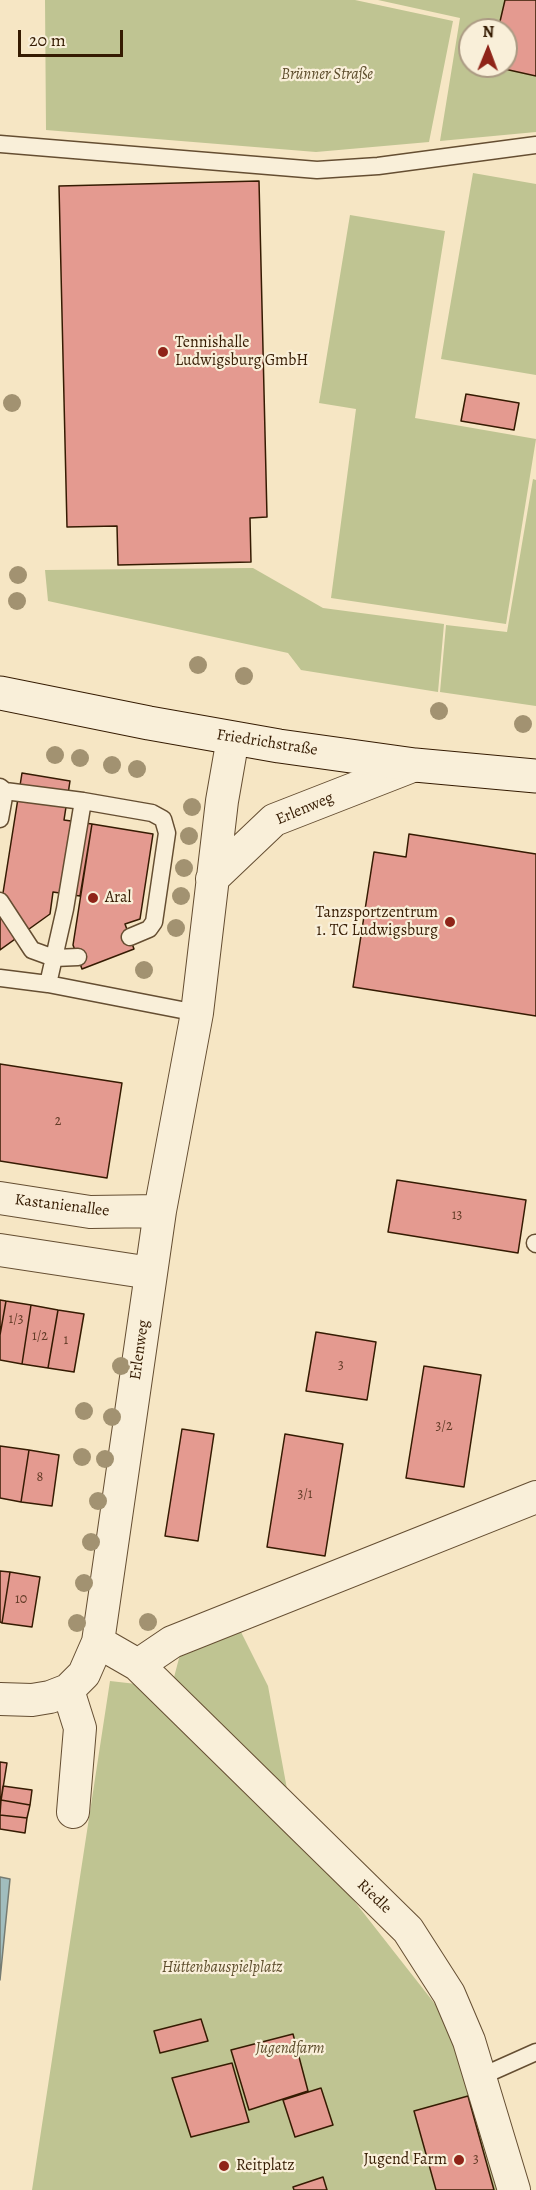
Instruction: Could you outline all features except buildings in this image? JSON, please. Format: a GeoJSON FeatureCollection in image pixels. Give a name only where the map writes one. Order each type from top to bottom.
{"type":"FeatureCollection","features":[{"type":"Feature","properties":{"kind":"main road","name":"Friedrichstraße"},"geometry":{"type":"LineString","coordinates":[[0,693],[233,738],[414,765],[536,776]]}},
{"type":"Feature","properties":{"kind":"street","name":"Erlenweg"},"geometry":{"type":"LineString","coordinates":[[68,1690],[84,1674],[98,1642],[160,1211],[197,1013],[224,783],[233,738]]}},
{"type":"Feature","properties":{"kind":"street","name":"Erlenweg"},"geometry":{"type":"LineString","coordinates":[[212,879],[274,820],[414,765]]}},
{"type":"Feature","properties":{"kind":"street","name":"Kastanienallee"},"geometry":{"type":"LineString","coordinates":[[0,1198],[90,1212],[160,1211]]}},
{"type":"Feature","properties":{"kind":"street"},"geometry":{"type":"LineString","coordinates":[[0,1250],[151,1273]]}},
{"type":"Feature","properties":{"kind":"street"},"geometry":{"type":"LineString","coordinates":[[138,1665],[172,1642],[536,1497]]}},
{"type":"Feature","properties":{"kind":"street","name":"Riedle"},"geometry":{"type":"LineString","coordinates":[[98,1642],[138,1665],[408,1930],[449,1994],[470,2041],[514,2190]]}},
{"type":"Feature","properties":{"kind":"street"},"geometry":{"type":"LineString","coordinates":[[0,1699],[32,1700],[50,1697],[68,1690],[80,1728],[73,1812]]}},
{"type":"Feature","properties":{"kind":"lane"},"geometry":{"type":"LineString","coordinates":[[0,144],[317,170],[378,166],[536,145]]}},
{"type":"Feature","properties":{"kind":"lane"},"geometry":{"type":"LineString","coordinates":[[0,819],[2,789],[152,813],[163,819],[167,833],[154,922],[148,929],[130,937]]}},
{"type":"Feature","properties":{"kind":"lane"},"geometry":{"type":"LineString","coordinates":[[48,984],[65,909],[84,801]]}},
{"type":"Feature","properties":{"kind":"lane"},"geometry":{"type":"LineString","coordinates":[[0,901],[32,950],[54,958],[78,957]]}},
{"type":"Feature","properties":{"kind":"lane"},"geometry":{"type":"LineString","coordinates":[[0,978],[48,984],[197,1013]]}},
{"type":"Feature","properties":{"kind":"lane"},"geometry":{"type":"LineString","coordinates":[[480,2077],[536,2052]]}},
{"type":"Feature","properties":{"kind":"green space","name":"Brünner Straße"},"geometry":{"type":"Polygon","coordinates":[[[45,0],[355,0],[453,21],[429,142],[316,152],[46,130],[45,0]]]}},
{"type":"Feature","properties":{"kind":"green space"},"geometry":{"type":"Polygon","coordinates":[[[378,0],[536,0],[536,132],[440,141],[458,30],[458,78],[518,78],[518,18],[460,18],[378,0]]]}},
{"type":"Feature","properties":{"kind":"green space"},"geometry":{"type":"Polygon","coordinates":[[[473,173],[536,184],[536,375],[441,359],[473,173]]]}},
{"type":"Feature","properties":{"kind":"green space"},"geometry":{"type":"Polygon","coordinates":[[[350,215],[445,231],[415,418],[536,439],[506,624],[331,598],[356,409],[319,403],[350,215]]]}},
{"type":"Feature","properties":{"kind":"green space"},"geometry":{"type":"Polygon","coordinates":[[[533,479],[536,480],[536,706],[440,692],[446,625],[507,632],[533,479]]]}},
{"type":"Feature","properties":{"kind":"green space"},"geometry":{"type":"Polygon","coordinates":[[[253,568],[323,608],[444,624],[438,692],[301,670],[288,653],[48,601],[45,570],[253,568]]]}},
{"type":"Feature","properties":{"kind":"green space"},"geometry":{"type":"Polygon","coordinates":[[[237,1624],[268,1686],[287,1789],[173,1681],[182,1647],[237,1624]]]}},
{"type":"Feature","properties":{"kind":"green space","name":"Jugendfarm"},"geometry":{"type":"Polygon","coordinates":[[[110,1681],[145,1685],[344,1888],[453,2027],[498,2190],[32,2190],[110,1681]]]}},
{"type":"Feature","properties":{"kind":"water"},"geometry":{"type":"Polygon","coordinates":[[[0,1877],[10,1879],[0,1980],[0,1877]]]}},
{"type":"Feature","properties":{"kind":"place","name":"Tennishalle Ludwigsburg GmbH"},"geometry":{"type":"Point","coordinates":[163,352]}},
{"type":"Feature","properties":{"kind":"place","name":"Aral"},"geometry":{"type":"Point","coordinates":[93,898]}},
{"type":"Feature","properties":{"kind":"place","name":"Tanzsportzentrum 1. TC Ludwigsburg"},"geometry":{"type":"Point","coordinates":[450,922]}},
{"type":"Feature","properties":{"kind":"place","name":"Jugend Farm"},"geometry":{"type":"Point","coordinates":[459,2160]}},
{"type":"Feature","properties":{"kind":"place","name":"Reitplatz"},"geometry":{"type":"Point","coordinates":[224,2166]}},
{"type":"Feature","properties":{"kind":"park label","name":"Hüttenbauspielplatz"},"geometry":{"type":"Point","coordinates":[222,1968]}}]}
